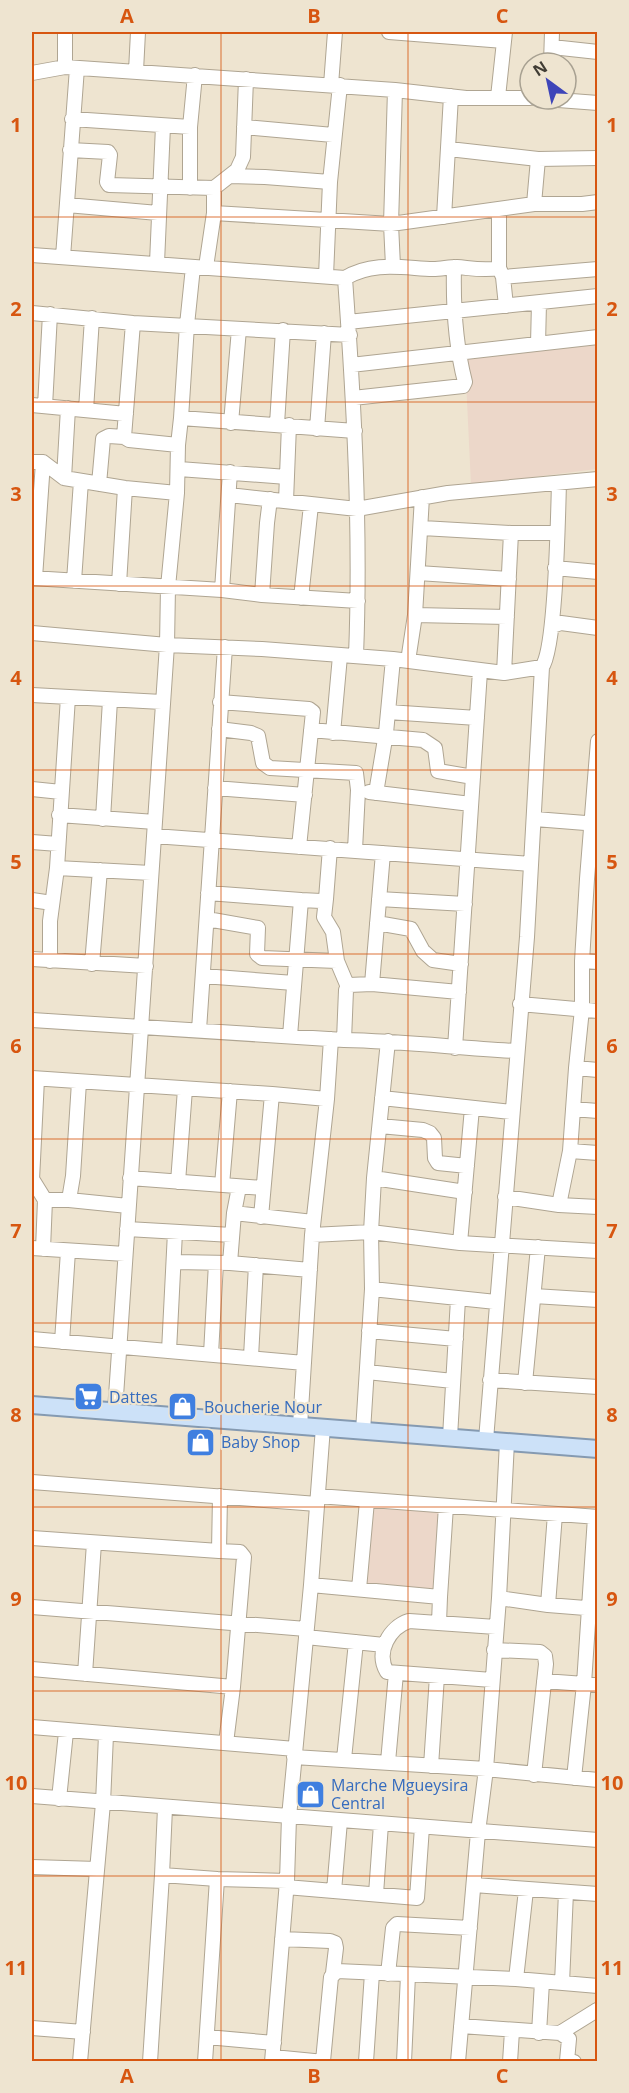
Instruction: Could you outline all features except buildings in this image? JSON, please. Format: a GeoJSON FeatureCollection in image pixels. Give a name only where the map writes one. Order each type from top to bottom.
{"type":"FeatureCollection","features":[{"type":"Feature","properties":{"kind":"main road"},"geometry":{"type":"LineString","coordinates":[[32,1405],[597,1449]]}},
{"type":"Feature","properties":{"kind":"street"},"geometry":{"type":"LineString","coordinates":[[63,257],[72,119],[71,67],[65,32]]}},
{"type":"Feature","properties":{"kind":"street"},"geometry":{"type":"LineString","coordinates":[[136,71],[138,32]]}},
{"type":"Feature","properties":{"kind":"street"},"geometry":{"type":"LineString","coordinates":[[327,276],[335,32]]}},
{"type":"Feature","properties":{"kind":"street"},"geometry":{"type":"LineString","coordinates":[[389,32],[505,36],[498,97]]}},
{"type":"Feature","properties":{"kind":"street"},"geometry":{"type":"LineString","coordinates":[[552,32],[552,51]]}},
{"type":"Feature","properties":{"kind":"street"},"geometry":{"type":"LineString","coordinates":[[552,47],[597,52]]}},
{"type":"Feature","properties":{"kind":"street"},"geometry":{"type":"LineString","coordinates":[[32,73],[71,67],[335,85],[466,98],[518,98]]}},
{"type":"Feature","properties":{"kind":"street"},"geometry":{"type":"LineString","coordinates":[[190,188],[190,127],[195,75]]}},
{"type":"Feature","properties":{"kind":"street"},"geometry":{"type":"LineString","coordinates":[[70,150],[108,152],[110,155],[107,182],[109,185],[214,188],[237,170],[243,157],[246,79]]}},
{"type":"Feature","properties":{"kind":"street"},"geometry":{"type":"LineString","coordinates":[[393,266],[391,224],[395,90]]}},
{"type":"Feature","properties":{"kind":"street"},"geometry":{"type":"LineString","coordinates":[[444,217],[451,96]]}},
{"type":"Feature","properties":{"kind":"street"},"geometry":{"type":"LineString","coordinates":[[578,101],[597,103]]}},
{"type":"Feature","properties":{"kind":"street"},"geometry":{"type":"LineString","coordinates":[[72,119],[190,127]]}},
{"type":"Feature","properties":{"kind":"street"},"geometry":{"type":"LineString","coordinates":[[157,263],[163,126]]}},
{"type":"Feature","properties":{"kind":"street"},"geometry":{"type":"LineString","coordinates":[[244,127],[333,135]]}},
{"type":"Feature","properties":{"kind":"street"},"geometry":{"type":"LineString","coordinates":[[449,149],[538,159],[597,158]]}},
{"type":"Feature","properties":{"kind":"street"},"geometry":{"type":"LineString","coordinates":[[534,204],[538,159]]}},
{"type":"Feature","properties":{"kind":"street"},"geometry":{"type":"LineString","coordinates":[[230,176],[330,182]]}},
{"type":"Feature","properties":{"kind":"street"},"geometry":{"type":"LineString","coordinates":[[115,1411],[187,325],[199,267],[214,213],[214,188]]}},
{"type":"Feature","properties":{"kind":"street"},"geometry":{"type":"LineString","coordinates":[[214,213],[391,224],[534,204],[597,202]]}},
{"type":"Feature","properties":{"kind":"street"},"geometry":{"type":"LineString","coordinates":[[67,205],[158,213]]}},
{"type":"Feature","properties":{"kind":"street"},"geometry":{"type":"LineString","coordinates":[[499,209],[501,273],[506,306]]}},
{"type":"Feature","properties":{"kind":"street"},"geometry":{"type":"LineString","coordinates":[[32,255],[345,278],[366,268],[393,266],[454,267],[501,273],[597,270]]}},
{"type":"Feature","properties":{"kind":"street"},"geometry":{"type":"LineString","coordinates":[[353,398],[463,386],[465,382],[458,353],[453,312],[454,267]]}},
{"type":"Feature","properties":{"kind":"street"},"geometry":{"type":"LineString","coordinates":[[345,278],[356,431],[358,601],[356,656]]}},
{"type":"Feature","properties":{"kind":"street"},"geometry":{"type":"LineString","coordinates":[[32,314],[133,323],[324,333],[453,312],[597,296]]}},
{"type":"Feature","properties":{"kind":"street"},"geometry":{"type":"LineString","coordinates":[[538,344],[539,303]]}},
{"type":"Feature","properties":{"kind":"street"},"geometry":{"type":"LineString","coordinates":[[50,314],[38,405],[126,414]]}},
{"type":"Feature","properties":{"kind":"street"},"geometry":{"type":"LineString","coordinates":[[86,410],[92,318]]}},
{"type":"Feature","properties":{"kind":"street"},"geometry":{"type":"LineString","coordinates":[[124,437],[133,323]]}},
{"type":"Feature","properties":{"kind":"street"},"geometry":{"type":"LineString","coordinates":[[231,423],[239,329]]}},
{"type":"Feature","properties":{"kind":"street"},"geometry":{"type":"LineString","coordinates":[[283,330],[286,501]]}},
{"type":"Feature","properties":{"kind":"street"},"geometry":{"type":"LineString","coordinates":[[317,429],[324,333]]}},
{"type":"Feature","properties":{"kind":"street"},"geometry":{"type":"LineString","coordinates":[[351,365],[597,337]]}},
{"type":"Feature","properties":{"kind":"street"},"geometry":{"type":"LineString","coordinates":[[64,478],[68,408]]}},
{"type":"Feature","properties":{"kind":"street"},"geometry":{"type":"LineString","coordinates":[[181,418],[356,431]]}},
{"type":"Feature","properties":{"kind":"street"},"geometry":{"type":"LineString","coordinates":[[99,484],[103,439],[109,436],[178,445]]}},
{"type":"Feature","properties":{"kind":"street"},"geometry":{"type":"LineString","coordinates":[[177,493],[125,488],[64,478],[37,462],[33,578],[358,601]]}},
{"type":"Feature","properties":{"kind":"street"},"geometry":{"type":"LineString","coordinates":[[179,469],[287,477]]}},
{"type":"Feature","properties":{"kind":"street"},"geometry":{"type":"LineString","coordinates":[[222,590],[230,472]]}},
{"type":"Feature","properties":{"kind":"street"},"geometry":{"type":"LineString","coordinates":[[229,495],[357,509],[447,493],[597,479]]}},
{"type":"Feature","properties":{"kind":"street"},"geometry":{"type":"LineString","coordinates":[[74,581],[81,481]]}},
{"type":"Feature","properties":{"kind":"street"},"geometry":{"type":"LineString","coordinates":[[486,1440],[535,819],[542,667],[546,661],[552,626],[560,483]]}},
{"type":"Feature","properties":{"kind":"street"},"geometry":{"type":"LineString","coordinates":[[119,584],[125,488]]}},
{"type":"Feature","properties":{"kind":"street"},"geometry":{"type":"LineString","coordinates":[[408,661],[415,615],[422,528],[422,497]]}},
{"type":"Feature","properties":{"kind":"street"},"geometry":{"type":"LineString","coordinates":[[262,595],[270,499]]}},
{"type":"Feature","properties":{"kind":"street"},"geometry":{"type":"LineString","coordinates":[[301,598],[311,505]]}},
{"type":"Feature","properties":{"kind":"street"},"geometry":{"type":"LineString","coordinates":[[422,528],[556,533]]}},
{"type":"Feature","properties":{"kind":"street"},"geometry":{"type":"LineString","coordinates":[[504,673],[511,533]]}},
{"type":"Feature","properties":{"kind":"street"},"geometry":{"type":"LineString","coordinates":[[555,568],[597,572]]}},
{"type":"Feature","properties":{"kind":"street"},"geometry":{"type":"LineString","coordinates":[[418,573],[509,579]]}},
{"type":"Feature","properties":{"kind":"street"},"geometry":{"type":"LineString","coordinates":[[415,615],[507,617]]}},
{"type":"Feature","properties":{"kind":"street"},"geometry":{"type":"LineString","coordinates":[[552,626],[561,623],[597,628]]}},
{"type":"Feature","properties":{"kind":"street"},"geometry":{"type":"LineString","coordinates":[[32,633],[167,645],[393,659],[504,673],[542,667]]}},
{"type":"Feature","properties":{"kind":"street"},"geometry":{"type":"LineString","coordinates":[[199,1030],[225,647]]}},
{"type":"Feature","properties":{"kind":"street"},"geometry":{"type":"LineString","coordinates":[[333,733],[340,656]]}},
{"type":"Feature","properties":{"kind":"street"},"geometry":{"type":"LineString","coordinates":[[376,793],[386,738],[393,659]]}},
{"type":"Feature","properties":{"kind":"street"},"geometry":{"type":"LineString","coordinates":[[455,1048],[480,671]]}},
{"type":"Feature","properties":{"kind":"street"},"geometry":{"type":"LineString","coordinates":[[32,695],[162,702]]}},
{"type":"Feature","properties":{"kind":"street"},"geometry":{"type":"LineString","coordinates":[[50,961],[52,903],[57,868],[68,697]]}},
{"type":"Feature","properties":{"kind":"street"},"geometry":{"type":"LineString","coordinates":[[103,819],[110,700]]}},
{"type":"Feature","properties":{"kind":"street"},"geometry":{"type":"LineString","coordinates":[[220,702],[309,709],[313,712],[299,847]]}},
{"type":"Feature","properties":{"kind":"street"},"geometry":{"type":"LineString","coordinates":[[388,712],[477,718]]}},
{"type":"Feature","properties":{"kind":"street"},"geometry":{"type":"LineString","coordinates":[[219,729],[258,736],[262,759],[268,767],[355,772],[358,790],[355,850]]}},
{"type":"Feature","properties":{"kind":"street"},"geometry":{"type":"LineString","coordinates":[[311,730],[386,738],[420,739],[428,742],[436,752],[438,771],[473,777]]}},
{"type":"Feature","properties":{"kind":"street"},"geometry":{"type":"LineString","coordinates":[[559,1205],[570,1151],[582,1009],[582,961],[591,920],[597,741]]}},
{"type":"Feature","properties":{"kind":"street"},"geometry":{"type":"LineString","coordinates":[[215,788],[305,795]]}},
{"type":"Feature","properties":{"kind":"street"},"geometry":{"type":"LineString","coordinates":[[32,789],[61,792]]}},
{"type":"Feature","properties":{"kind":"street"},"geometry":{"type":"LineString","coordinates":[[358,790],[471,804]]}},
{"type":"Feature","properties":{"kind":"street"},"geometry":{"type":"LineString","coordinates":[[59,815],[103,819],[212,840],[531,864]]}},
{"type":"Feature","properties":{"kind":"street"},"geometry":{"type":"LineString","coordinates":[[535,819],[594,824]]}},
{"type":"Feature","properties":{"kind":"street"},"geometry":{"type":"LineString","coordinates":[[32,842],[58,844]]}},
{"type":"Feature","properties":{"kind":"street"},"geometry":{"type":"LineString","coordinates":[[300,1426],[313,1229],[327,1099],[348,987],[337,961],[333,932],[324,917],[330,848]]}},
{"type":"Feature","properties":{"kind":"street"},"geometry":{"type":"LineString","coordinates":[[372,984],[383,853]]}},
{"type":"Feature","properties":{"kind":"street"},"geometry":{"type":"LineString","coordinates":[[57,868],[151,873]]}},
{"type":"Feature","properties":{"kind":"street"},"geometry":{"type":"LineString","coordinates":[[92,964],[100,870]]}},
{"type":"Feature","properties":{"kind":"street"},"geometry":{"type":"LineString","coordinates":[[208,893],[301,900],[326,899]]}},
{"type":"Feature","properties":{"kind":"street"},"geometry":{"type":"LineString","coordinates":[[379,899],[465,904]]}},
{"type":"Feature","properties":{"kind":"street"},"geometry":{"type":"LineString","coordinates":[[32,900],[52,903]]}},
{"type":"Feature","properties":{"kind":"street"},"geometry":{"type":"LineString","coordinates":[[290,1036],[301,900]]}},
{"type":"Feature","properties":{"kind":"street"},"geometry":{"type":"LineString","coordinates":[[207,919],[259,930],[257,954],[259,957],[337,961]]}},
{"type":"Feature","properties":{"kind":"street"},"geometry":{"type":"LineString","coordinates":[[377,923],[411,929],[423,951],[433,960],[461,964]]}},
{"type":"Feature","properties":{"kind":"street"},"geometry":{"type":"LineString","coordinates":[[32,959],[146,966]]}},
{"type":"Feature","properties":{"kind":"street"},"geometry":{"type":"LineString","coordinates":[[582,961],[597,962]]}},
{"type":"Feature","properties":{"kind":"street"},"geometry":{"type":"LineString","coordinates":[[203,976],[294,983]]}},
{"type":"Feature","properties":{"kind":"street"},"geometry":{"type":"LineString","coordinates":[[348,987],[352,984],[372,984],[459,992]]}},
{"type":"Feature","properties":{"kind":"street"},"geometry":{"type":"LineString","coordinates":[[520,1004],[597,1011]]}},
{"type":"Feature","properties":{"kind":"street"},"geometry":{"type":"LineString","coordinates":[[32,1020],[516,1051]]}},
{"type":"Feature","properties":{"kind":"street"},"geometry":{"type":"LineString","coordinates":[[363,1431],[372,1289],[371,1232],[374,1178],[388,1041]]}},
{"type":"Feature","properties":{"kind":"street"},"geometry":{"type":"LineString","coordinates":[[576,1068],[597,1070]]}},
{"type":"Feature","properties":{"kind":"street"},"geometry":{"type":"LineString","coordinates":[[125,1254],[37,1249],[40,1208],[32,1179],[34,1079],[327,1099]]}},
{"type":"Feature","properties":{"kind":"street"},"geometry":{"type":"LineString","coordinates":[[69,1200],[73,1176],[79,1082]]}},
{"type":"Feature","properties":{"kind":"street"},"geometry":{"type":"LineString","coordinates":[[178,1182],[185,1089]]}},
{"type":"Feature","properties":{"kind":"street"},"geometry":{"type":"LineString","coordinates":[[222,1185],[230,1091]]}},
{"type":"Feature","properties":{"kind":"street"},"geometry":{"type":"LineString","coordinates":[[261,1216],[272,1094]]}},
{"type":"Feature","properties":{"kind":"street"},"geometry":{"type":"LineString","coordinates":[[382,1098],[512,1112]]}},
{"type":"Feature","properties":{"kind":"street"},"geometry":{"type":"LineString","coordinates":[[460,1243],[472,1108]]}},
{"type":"Feature","properties":{"kind":"street"},"geometry":{"type":"LineString","coordinates":[[573,1109],[597,1111]]}},
{"type":"Feature","properties":{"kind":"street"},"geometry":{"type":"LineString","coordinates":[[380,1126],[427,1131],[434,1138],[438,1163],[467,1166]]}},
{"type":"Feature","properties":{"kind":"street"},"geometry":{"type":"LineString","coordinates":[[570,1151],[597,1153]]}},
{"type":"Feature","properties":{"kind":"street"},"geometry":{"type":"LineString","coordinates":[[130,1178],[263,1188]]}},
{"type":"Feature","properties":{"kind":"street"},"geometry":{"type":"LineString","coordinates":[[374,1178],[465,1192]]}},
{"type":"Feature","properties":{"kind":"street"},"geometry":{"type":"LineString","coordinates":[[211,1354],[223,1263],[232,1235],[239,1187]]}},
{"type":"Feature","properties":{"kind":"street"},"geometry":{"type":"LineString","coordinates":[[505,1197],[559,1205],[597,1207]]}},
{"type":"Feature","properties":{"kind":"street"},"geometry":{"type":"LineString","coordinates":[[40,1208],[69,1200],[128,1206]]}},
{"type":"Feature","properties":{"kind":"street"},"geometry":{"type":"LineString","coordinates":[[234,1214],[261,1216],[313,1229],[371,1232],[460,1243],[597,1251]]}},
{"type":"Feature","properties":{"kind":"street"},"geometry":{"type":"LineString","coordinates":[[127,1229],[232,1235]]}},
{"type":"Feature","properties":{"kind":"street"},"geometry":{"type":"LineString","coordinates":[[169,1351],[176,1232]]}},
{"type":"Feature","properties":{"kind":"street"},"geometry":{"type":"LineString","coordinates":[[525,1383],[538,1247]]}},
{"type":"Feature","properties":{"kind":"street"},"geometry":{"type":"LineString","coordinates":[[62,1342],[68,1251]]}},
{"type":"Feature","properties":{"kind":"street"},"geometry":{"type":"LineString","coordinates":[[175,1262],[223,1263],[310,1270]]}},
{"type":"Feature","properties":{"kind":"street"},"geometry":{"type":"LineString","coordinates":[[251,1357],[256,1265]]}},
{"type":"Feature","properties":{"kind":"street"},"geometry":{"type":"LineString","coordinates":[[372,1289],[496,1302]]}},
{"type":"Feature","properties":{"kind":"street"},"geometry":{"type":"LineString","coordinates":[[534,1296],[597,1300]]}},
{"type":"Feature","properties":{"kind":"street"},"geometry":{"type":"LineString","coordinates":[[450,1437],[458,1299]]}},
{"type":"Feature","properties":{"kind":"street"},"geometry":{"type":"LineString","coordinates":[[369,1331],[456,1339]]}},
{"type":"Feature","properties":{"kind":"street"},"geometry":{"type":"LineString","coordinates":[[32,1340],[304,1363]]}},
{"type":"Feature","properties":{"kind":"street"},"geometry":{"type":"LineString","coordinates":[[367,1372],[453,1382]]}},
{"type":"Feature","properties":{"kind":"street"},"geometry":{"type":"LineString","coordinates":[[490,1380],[597,1388]]}},
{"type":"Feature","properties":{"kind":"street"},"geometry":{"type":"LineString","coordinates":[[282,1939],[335,1943],[323,2061],[272,2059],[274,2043],[282,1939],[287,1884],[289,1817],[323,1428]]}},
{"type":"Feature","properties":{"kind":"street"},"geometry":{"type":"LineString","coordinates":[[458,2061],[478,1832],[486,1769],[499,1598],[507,1442]]}},
{"type":"Feature","properties":{"kind":"street"},"geometry":{"type":"LineString","coordinates":[[32,1482],[220,1496],[367,1501],[596,1517],[591,1685],[574,1778]]}},
{"type":"Feature","properties":{"kind":"street"},"geometry":{"type":"LineString","coordinates":[[219,1551],[220,1496]]}},
{"type":"Feature","properties":{"kind":"street"},"geometry":{"type":"LineString","coordinates":[[359,1589],[367,1501]]}},
{"type":"Feature","properties":{"kind":"street"},"geometry":{"type":"LineString","coordinates":[[439,1623],[446,1506]]}},
{"type":"Feature","properties":{"kind":"street"},"geometry":{"type":"LineString","coordinates":[[548,1605],[555,1514]]}},
{"type":"Feature","properties":{"kind":"street"},"geometry":{"type":"LineString","coordinates":[[32,1538],[94,1544],[240,1552],[244,1557],[226,1743]]}},
{"type":"Feature","properties":{"kind":"street"},"geometry":{"type":"LineString","coordinates":[[85,1674],[94,1544]]}},
{"type":"Feature","properties":{"kind":"street"},"geometry":{"type":"LineString","coordinates":[[311,1585],[440,1597]]}},
{"type":"Feature","properties":{"kind":"street"},"geometry":{"type":"LineString","coordinates":[[499,1598],[548,1605],[594,1608]]}},
{"type":"Feature","properties":{"kind":"street"},"geometry":{"type":"LineString","coordinates":[[32,1606],[239,1624],[384,1645]]}},
{"type":"Feature","properties":{"kind":"street"},"geometry":{"type":"LineString","coordinates":[[492,1680],[387,1672],[382,1663],[384,1645],[398,1625],[409,1621],[496,1627]]}},
{"type":"Feature","properties":{"kind":"street"},"geometry":{"type":"LineString","coordinates":[[344,1759],[356,1642]]}},
{"type":"Feature","properties":{"kind":"street"},"geometry":{"type":"LineString","coordinates":[[494,1650],[540,1652],[545,1656],[534,1775]]}},
{"type":"Feature","properties":{"kind":"street"},"geometry":{"type":"LineString","coordinates":[[32,1669],[233,1687]]}},
{"type":"Feature","properties":{"kind":"street"},"geometry":{"type":"LineString","coordinates":[[388,1762],[396,1673]]}},
{"type":"Feature","properties":{"kind":"street"},"geometry":{"type":"LineString","coordinates":[[431,1766],[437,1676]]}},
{"type":"Feature","properties":{"kind":"street"},"geometry":{"type":"LineString","coordinates":[[544,1681],[591,1685]]}},
{"type":"Feature","properties":{"kind":"street"},"geometry":{"type":"LineString","coordinates":[[32,1727],[66,1732],[226,1743],[344,1759],[597,1780]]}},
{"type":"Feature","properties":{"kind":"street"},"geometry":{"type":"LineString","coordinates":[[59,1799],[66,1732]]}},
{"type":"Feature","properties":{"kind":"street"},"geometry":{"type":"LineString","coordinates":[[80,2061],[103,1803],[106,1735]]}},
{"type":"Feature","properties":{"kind":"street"},"geometry":{"type":"LineString","coordinates":[[32,1796],[597,1840]]}},
{"type":"Feature","properties":{"kind":"street"},"geometry":{"type":"LineString","coordinates":[[150,2061],[165,1808]]}},
{"type":"Feature","properties":{"kind":"street"},"geometry":{"type":"LineString","coordinates":[[334,1891],[340,1821]]}},
{"type":"Feature","properties":{"kind":"street"},"geometry":{"type":"LineString","coordinates":[[376,1894],[381,1824]]}},
{"type":"Feature","properties":{"kind":"street"},"geometry":{"type":"LineString","coordinates":[[415,1925],[422,1827]]}},
{"type":"Feature","properties":{"kind":"street"},"geometry":{"type":"LineString","coordinates":[[32,1867],[97,1869]]}},
{"type":"Feature","properties":{"kind":"street"},"geometry":{"type":"LineString","coordinates":[[162,1875],[287,1884],[334,1891],[417,1898]]}},
{"type":"Feature","properties":{"kind":"street"},"geometry":{"type":"LineString","coordinates":[[205,2061],[217,1879]]}},
{"type":"Feature","properties":{"kind":"street"},"geometry":{"type":"LineString","coordinates":[[474,1885],[597,1894]]}},
{"type":"Feature","properties":{"kind":"street"},"geometry":{"type":"LineString","coordinates":[[516,1979],[526,1890]]}},
{"type":"Feature","properties":{"kind":"street"},"geometry":{"type":"LineString","coordinates":[[562,1983],[566,1892]]}},
{"type":"Feature","properties":{"kind":"street"},"geometry":{"type":"LineString","coordinates":[[388,1974],[393,1928],[397,1924],[470,1928]]}},
{"type":"Feature","properties":{"kind":"street"},"geometry":{"type":"LineString","coordinates":[[333,1973],[337,1971],[516,1979],[597,1986]]}},
{"type":"Feature","properties":{"kind":"street"},"geometry":{"type":"LineString","coordinates":[[366,2061],[372,1973]]}},
{"type":"Feature","properties":{"kind":"street"},"geometry":{"type":"LineString","coordinates":[[404,2061],[408,1974]]}},
{"type":"Feature","properties":{"kind":"street"},"geometry":{"type":"LineString","coordinates":[[539,2033],[542,1982]]}},
{"type":"Feature","properties":{"kind":"street"},"geometry":{"type":"LineString","coordinates":[[461,2026],[560,2033],[597,2010],[597,2001]]}},
{"type":"Feature","properties":{"kind":"street"},"geometry":{"type":"LineString","coordinates":[[32,2028],[83,2031]]}},
{"type":"Feature","properties":{"kind":"street"},"geometry":{"type":"LineString","coordinates":[[512,2031],[510,2061],[516,2061]]}},
{"type":"Feature","properties":{"kind":"street"},"geometry":{"type":"LineString","coordinates":[[560,2033],[569,2039],[565,2061]]}},
{"type":"Feature","properties":{"kind":"street"},"geometry":{"type":"LineString","coordinates":[[207,2037],[274,2043]]}},
{"type":"Feature","properties":{"kind":"shaded area"},"geometry":{"type":"Polygon","coordinates":[[[597,342],[597,469],[471,485],[465,359],[597,342]]]}},
{"type":"Feature","properties":{"kind":"shaded area"},"geometry":{"type":"Polygon","coordinates":[[[371,1505],[444,1509],[439,1591],[365,1584],[371,1505]]]}},
{"type":"Feature","properties":{"kind":"place","name":"Dattes"},"geometry":{"type":"Point","coordinates":[88,1397]}},
{"type":"Feature","properties":{"kind":"place","name":"Boucherie Nour"},"geometry":{"type":"Point","coordinates":[183,1407]}},
{"type":"Feature","properties":{"kind":"place","name":"Baby Shop"},"geometry":{"type":"Point","coordinates":[200,1442]}},
{"type":"Feature","properties":{"kind":"place","name":"Marche Mgueysira Central"},"geometry":{"type":"Point","coordinates":[310,1794]}}]}
